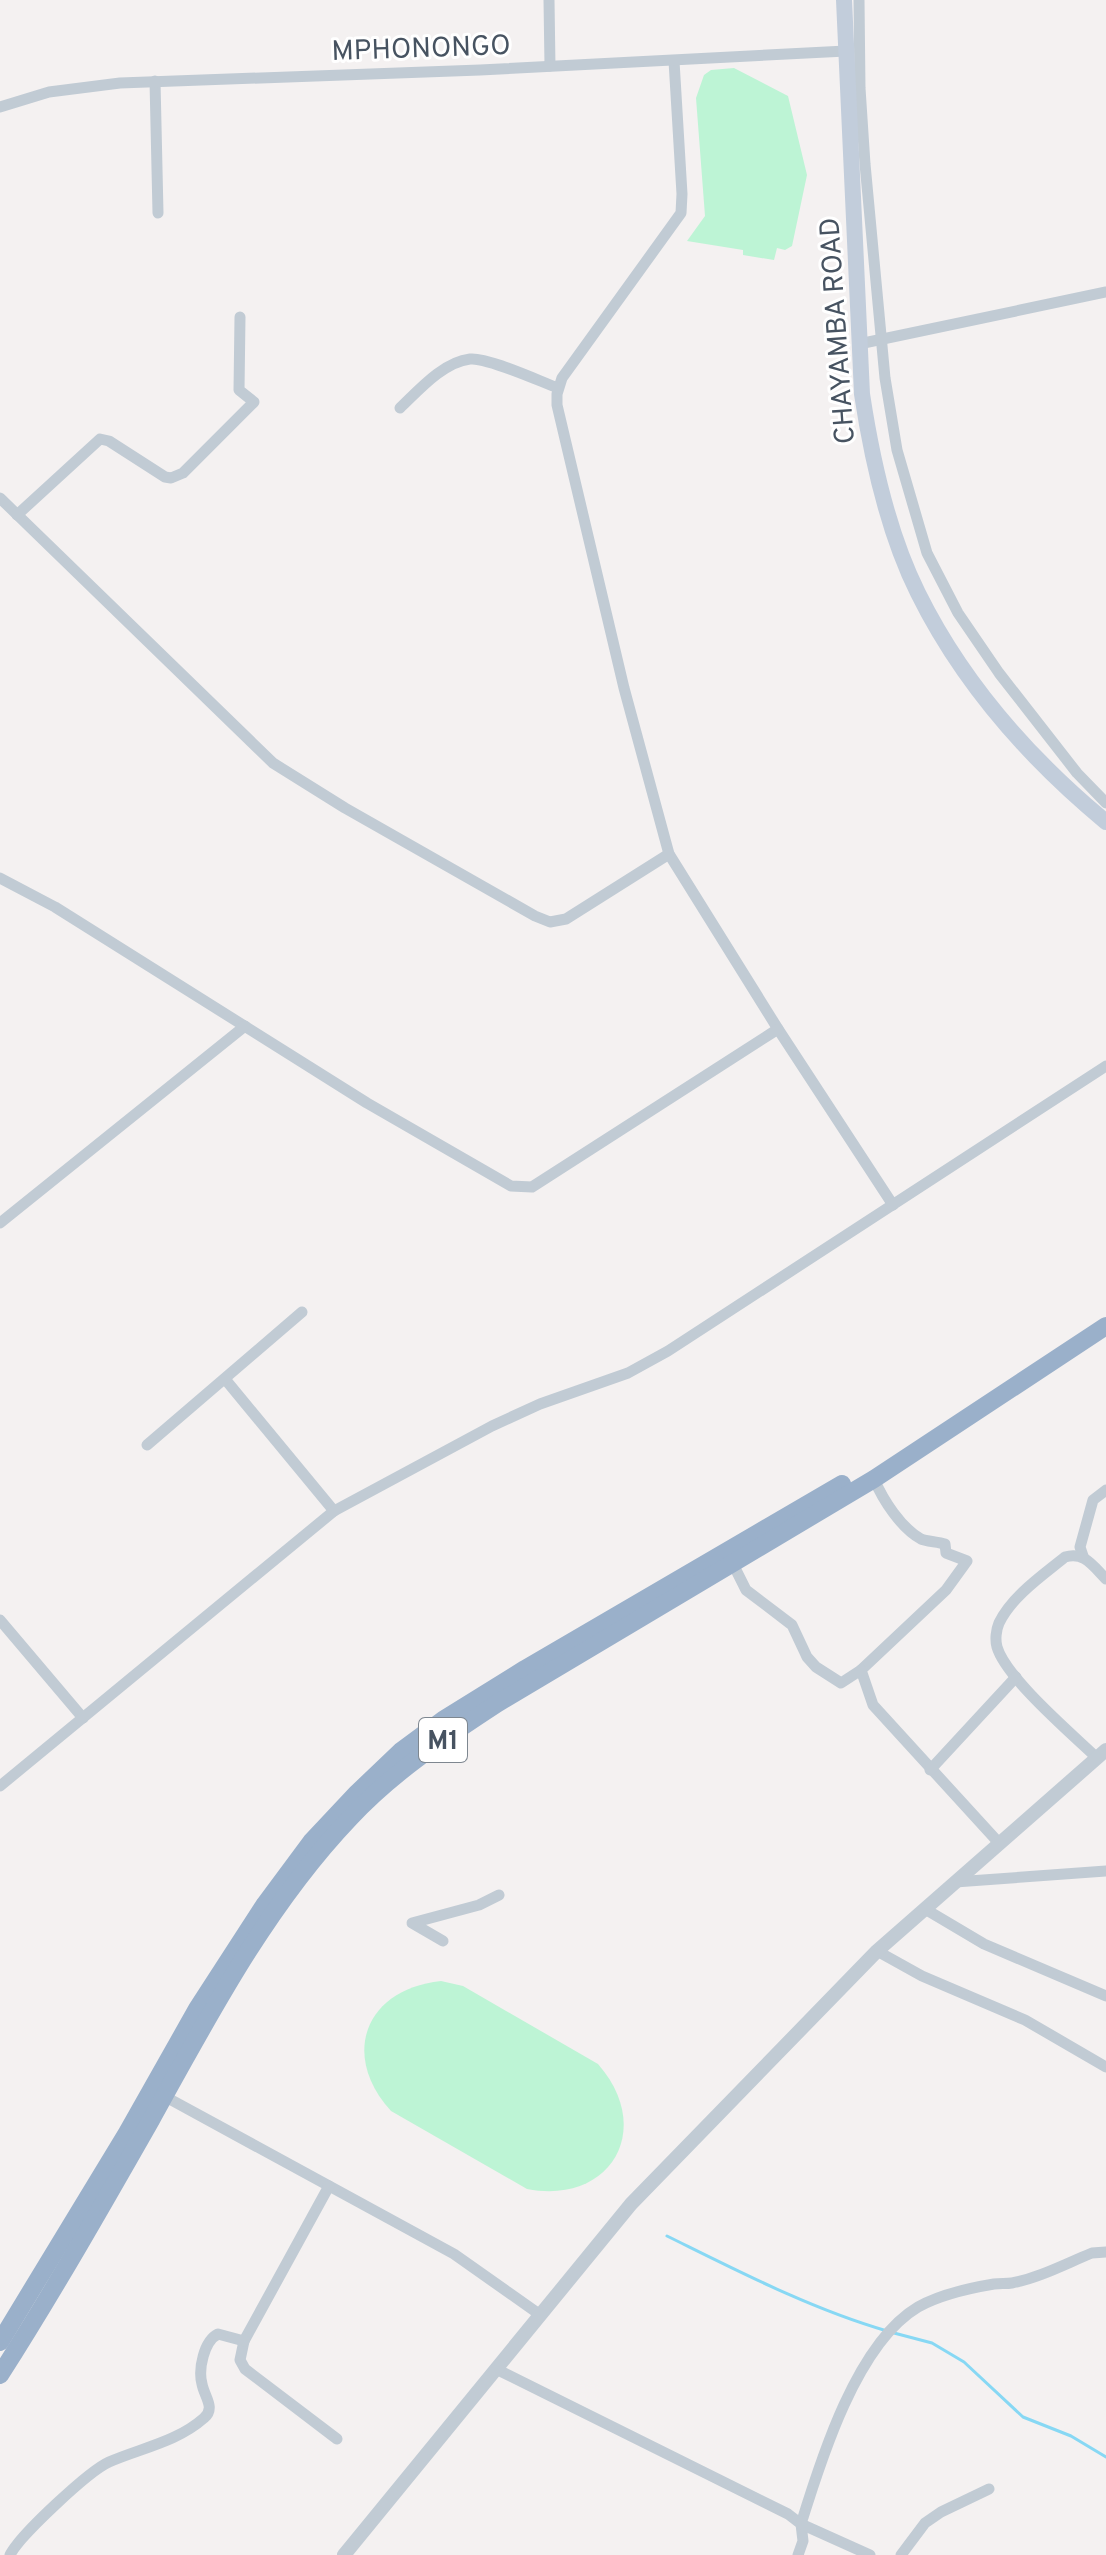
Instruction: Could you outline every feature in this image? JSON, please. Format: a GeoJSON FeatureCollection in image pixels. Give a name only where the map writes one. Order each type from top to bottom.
{"type":"FeatureCollection","features":[{"type":"Feature","properties":{"kind":"highway","name":"M1"},"geometry":{"type":"LineString","coordinates":[[0,2375],[6,2339],[197,2009],[265,1904],[311,1842],[401,1751],[443,1720],[525,1669],[919,1437],[1106,1311]]}},
{"type":"Feature","properties":{"kind":"highway","name":"M1"},"geometry":{"type":"LineString","coordinates":[[6,2339],[88,2232],[164,2096],[276,1908],[323,1849],[371,1798],[455,1731],[498,1703],[874,1479],[1106,1326]]}},
{"type":"Feature","properties":{"kind":"main road","name":"CHAYAMBA ROAD"},"geometry":{"type":"LineString","coordinates":[[844,0],[862,394],[871,453],[899,546],[916,590],[963,670],[995,711],[1060,781],[1106,822]]}},
{"type":"Feature","properties":{"kind":"street"},"geometry":{"type":"LineString","coordinates":[[549,0],[550,66]]}},
{"type":"Feature","properties":{"kind":"street"},"geometry":{"type":"LineString","coordinates":[[859,0],[860,88],[866,180],[885,378],[897,450],[927,553],[940,582],[999,673],[1060,753],[1106,803]]}},
{"type":"Feature","properties":{"kind":"street","name":"MPHONONGO"},"geometry":{"type":"LineString","coordinates":[[0,107],[72,87],[155,81],[674,61],[846,51]]}},
{"type":"Feature","properties":{"kind":"street"},"geometry":{"type":"LineString","coordinates":[[674,61],[681,213],[579,354],[558,388],[557,405],[620,673],[669,854],[893,1205]]}},
{"type":"Feature","properties":{"kind":"street"},"geometry":{"type":"LineString","coordinates":[[155,81],[158,213]]}},
{"type":"Feature","properties":{"kind":"street"},"geometry":{"type":"LineString","coordinates":[[859,344],[1106,292]]}},
{"type":"Feature","properties":{"kind":"street"},"geometry":{"type":"LineString","coordinates":[[17,515],[100,439],[109,441],[165,477],[183,473],[254,402],[239,390],[240,317]]}},
{"type":"Feature","properties":{"kind":"street"},"geometry":{"type":"LineString","coordinates":[[400,408],[429,381],[456,363],[472,359],[558,388]]}},
{"type":"Feature","properties":{"kind":"street"},"geometry":{"type":"LineString","coordinates":[[0,498],[273,763],[345,808],[535,916],[550,922],[566,919],[669,854]]}},
{"type":"Feature","properties":{"kind":"street"},"geometry":{"type":"LineString","coordinates":[[0,878],[55,907],[511,1186],[532,1187],[778,1029]]}},
{"type":"Feature","properties":{"kind":"street"},"geometry":{"type":"LineString","coordinates":[[0,1223],[245,1026]]}},
{"type":"Feature","properties":{"kind":"street"},"geometry":{"type":"LineString","coordinates":[[0,1786],[334,1511],[492,1426],[540,1404],[643,1366],[1106,1066]]}},
{"type":"Feature","properties":{"kind":"street"},"geometry":{"type":"LineString","coordinates":[[147,1445],[302,1312]]}},
{"type":"Feature","properties":{"kind":"street"},"geometry":{"type":"LineString","coordinates":[[225,1379],[334,1511]]}},
{"type":"Feature","properties":{"kind":"street"},"geometry":{"type":"LineString","coordinates":[[733,1564],[746,1590],[792,1625],[807,1657],[816,1667],[841,1683],[861,1670],[946,1590],[967,1561],[951,1557],[946,1553],[945,1544],[922,1540],[904,1527],[874,1479]]}},
{"type":"Feature","properties":{"kind":"street"},"geometry":{"type":"LineString","coordinates":[[1106,1490],[1093,1500],[1080,1547],[1083,1556],[1106,1579]]}},
{"type":"Feature","properties":{"kind":"street"},"geometry":{"type":"LineString","coordinates":[[344,2555],[631,2204],[877,1951],[1101,1754],[1016,1677],[997,1648],[1000,1622],[1036,1580],[1065,1557],[1075,1554],[1083,1556]]}},
{"type":"Feature","properties":{"kind":"street"},"geometry":{"type":"LineString","coordinates":[[0,1620],[83,1718]]}},
{"type":"Feature","properties":{"kind":"street"},"geometry":{"type":"LineString","coordinates":[[861,1670],[873,1705],[999,1843]]}},
{"type":"Feature","properties":{"kind":"street"},"geometry":{"type":"LineString","coordinates":[[930,1770],[1016,1677]]}},
{"type":"Feature","properties":{"kind":"street"},"geometry":{"type":"LineString","coordinates":[[954,1882],[1106,1871]]}},
{"type":"Feature","properties":{"kind":"street"},"geometry":{"type":"LineString","coordinates":[[443,1941],[412,1923],[479,1905],[499,1895]]}},
{"type":"Feature","properties":{"kind":"street"},"geometry":{"type":"LineString","coordinates":[[925,1909],[984,1944],[1106,1996]]}},
{"type":"Feature","properties":{"kind":"street"},"geometry":{"type":"LineString","coordinates":[[877,1951],[922,1976],[1025,2020],[1106,2067]]}},
{"type":"Feature","properties":{"kind":"street"},"geometry":{"type":"LineString","coordinates":[[164,2096],[454,2254],[539,2314]]}},
{"type":"Feature","properties":{"kind":"street"},"geometry":{"type":"LineString","coordinates":[[329,2186],[244,2341],[240,2360],[245,2369],[337,2439]]}},
{"type":"Feature","properties":{"kind":"street"},"geometry":{"type":"LineString","coordinates":[[798,2555],[803,2541],[801,2524],[817,2470],[840,2416],[877,2345],[908,2314],[926,2303],[975,2287],[1012,2283],[1092,2253],[1106,2252]]}},
{"type":"Feature","properties":{"kind":"street"},"geometry":{"type":"LineString","coordinates":[[10,2555],[23,2538],[100,2468],[153,2448],[205,2417],[210,2406],[201,2376],[207,2344],[218,2334],[244,2341]]}},
{"type":"Feature","properties":{"kind":"street"},"geometry":{"type":"LineString","coordinates":[[496,2369],[788,2514],[801,2524],[870,2555]]}},
{"type":"Feature","properties":{"kind":"street"},"geometry":{"type":"LineString","coordinates":[[901,2555],[925,2523],[989,2489]]}},
{"type":"Feature","properties":{"kind":"green space"},"geometry":{"type":"Polygon","coordinates":[[[734,68],[788,96],[807,175],[792,246],[785,250],[777,248],[774,260],[743,255],[743,250],[687,241],[705,216],[696,98],[704,75],[711,70],[734,68]]]}},
{"type":"Feature","properties":{"kind":"green space"},"geometry":{"type":"Polygon","coordinates":[[[441,1981],[463,1986],[598,2064],[615,2089],[623,2113],[623,2136],[615,2157],[601,2174],[582,2185],[557,2191],[527,2189],[391,2111],[375,2090],[367,2068],[364,2047],[368,2028],[378,2011],[394,1997],[415,1987],[441,1981]]]}},
{"type":"Feature","properties":{"kind":"waterway"},"geometry":{"type":"LineString","coordinates":[[667,2236],[803,2301],[887,2331]]}},
{"type":"Feature","properties":{"kind":"waterway"},"geometry":{"type":"LineString","coordinates":[[894,2333],[932,2343],[964,2362],[1023,2417],[1071,2436],[1106,2457]]}}]}
